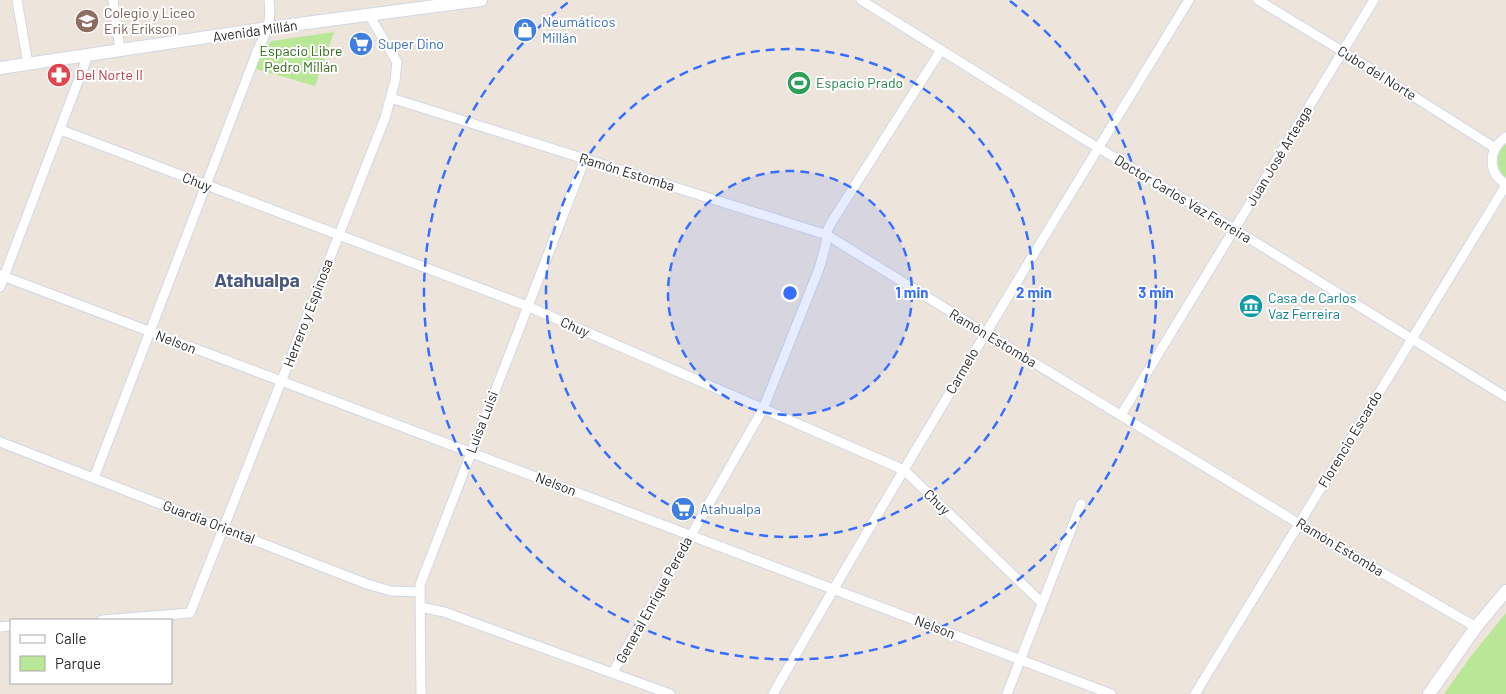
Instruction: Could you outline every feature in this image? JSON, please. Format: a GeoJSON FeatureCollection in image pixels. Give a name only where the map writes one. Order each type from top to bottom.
{"type":"FeatureCollection","features":[{"type":"Feature","properties":{"kind":"main road","name":"Avenida Millán"},"geometry":{"type":"LineString","coordinates":[[0,68],[368,15],[430,4],[481,0]]}},
{"type":"Feature","properties":{"kind":"main road"},"geometry":{"type":"LineString","coordinates":[[1429,694],[1476,627],[1506,591]]}},
{"type":"Feature","properties":{"kind":"street"},"geometry":{"type":"LineString","coordinates":[[17,0],[28,64]]}},
{"type":"Feature","properties":{"kind":"street"},"geometry":{"type":"LineString","coordinates":[[113,0],[120,50]]}},
{"type":"Feature","properties":{"kind":"street"},"geometry":{"type":"LineString","coordinates":[[94,478],[258,49],[268,28],[271,14],[269,0]]}},
{"type":"Feature","properties":{"kind":"street","name":"Doctor Carlos Vaz Ferreira"},"geometry":{"type":"LineString","coordinates":[[862,0],[1098,148],[1234,229],[1506,397]]}},
{"type":"Feature","properties":{"kind":"street","name":"Carmelo"},"geometry":{"type":"LineString","coordinates":[[773,694],[833,588],[985,333],[1189,0]]}},
{"type":"Feature","properties":{"kind":"street","name":"Cubo del Norte"},"geometry":{"type":"LineString","coordinates":[[1258,0],[1495,148]]}},
{"type":"Feature","properties":{"kind":"street","name":"Juan José Arteaga"},"geometry":{"type":"LineString","coordinates":[[1121,415],[1374,0]]}},
{"type":"Feature","properties":{"kind":"street","name":"Herrero y Espinosa"},"geometry":{"type":"LineString","coordinates":[[115,619],[190,613],[385,118],[391,98],[397,62],[368,15]]}},
{"type":"Feature","properties":{"kind":"street","name":"General Enrique Pereda"},"geometry":{"type":"LineString","coordinates":[[613,672],[762,409],[819,269],[827,235],[834,216],[941,50]]}},
{"type":"Feature","properties":{"kind":"street"},"geometry":{"type":"LineString","coordinates":[[0,287],[2,276],[88,55]]}},
{"type":"Feature","properties":{"kind":"street","name":"Ramón Estomba"},"geometry":{"type":"LineString","coordinates":[[391,98],[827,235],[1334,545],[1476,627]]}},
{"type":"Feature","properties":{"kind":"street","name":"Chuy"},"geometry":{"type":"LineString","coordinates":[[60,130],[527,306],[904,470],[1042,603]]}},
{"type":"Feature","properties":{"kind":"street"},"geometry":{"type":"LineString","coordinates":[[1495,148],[1506,137]]}},
{"type":"Feature","properties":{"kind":"street","name":"Florencio Escardo"},"geometry":{"type":"LineString","coordinates":[[1195,694],[1506,184],[1499,179],[1492,166],[1495,148]]}},
{"type":"Feature","properties":{"kind":"street","name":"Luisa Luisi"},"geometry":{"type":"LineString","coordinates":[[421,694],[420,592],[422,579],[585,159]]}},
{"type":"Feature","properties":{"kind":"street","name":"Nelson"},"geometry":{"type":"LineString","coordinates":[[2,276],[1111,694]]}},
{"type":"Feature","properties":{"kind":"street","name":"Guardia Oriental"},"geometry":{"type":"LineString","coordinates":[[0,442],[224,527],[367,584],[391,591],[420,592]]}},
{"type":"Feature","properties":{"kind":"street"},"geometry":{"type":"LineString","coordinates":[[1007,694],[1081,504]]}},
{"type":"Feature","properties":{"kind":"street"},"geometry":{"type":"LineString","coordinates":[[420,607],[444,612],[670,694]]}},
{"type":"Feature","properties":{"kind":"green space","name":"Espacio Libre Pedro Millán"},"geometry":{"type":"Polygon","coordinates":[[[334,32],[315,86],[256,69],[264,46],[272,41],[334,32]]]}},
{"type":"Feature","properties":{"kind":"green space"},"geometry":{"type":"Polygon","coordinates":[[[1506,144],[1506,178],[1498,166],[1498,156],[1506,144]]]}},
{"type":"Feature","properties":{"kind":"green space"},"geometry":{"type":"Polygon","coordinates":[[[1506,613],[1506,694],[1444,694],[1471,656],[1506,613]]]}},
{"type":"Feature","properties":{"kind":"place","name":"Colegio y Liceo Erik Erikson"},"geometry":{"type":"Point","coordinates":[87,21]}},
{"type":"Feature","properties":{"kind":"place","name":"Neumáticos Millán"},"geometry":{"type":"Point","coordinates":[525,30]}},
{"type":"Feature","properties":{"kind":"place","name":"Super Dino"},"geometry":{"type":"Point","coordinates":[361,44]}},
{"type":"Feature","properties":{"kind":"place","name":"Del Norte II"},"geometry":{"type":"Point","coordinates":[59,75]}},
{"type":"Feature","properties":{"kind":"place","name":"Espacio Prado"},"geometry":{"type":"Point","coordinates":[799,83]}},
{"type":"Feature","properties":{"kind":"place","name":"Casa de Carlos Vaz Ferreira"},"geometry":{"type":"Point","coordinates":[1251,306]}},
{"type":"Feature","properties":{"kind":"place","name":"Atahualpa"},"geometry":{"type":"Point","coordinates":[683,509]}},
{"type":"Feature","properties":{"kind":"district","name":"Atahualpa"},"geometry":{"type":"Point","coordinates":[257,280]}}]}
